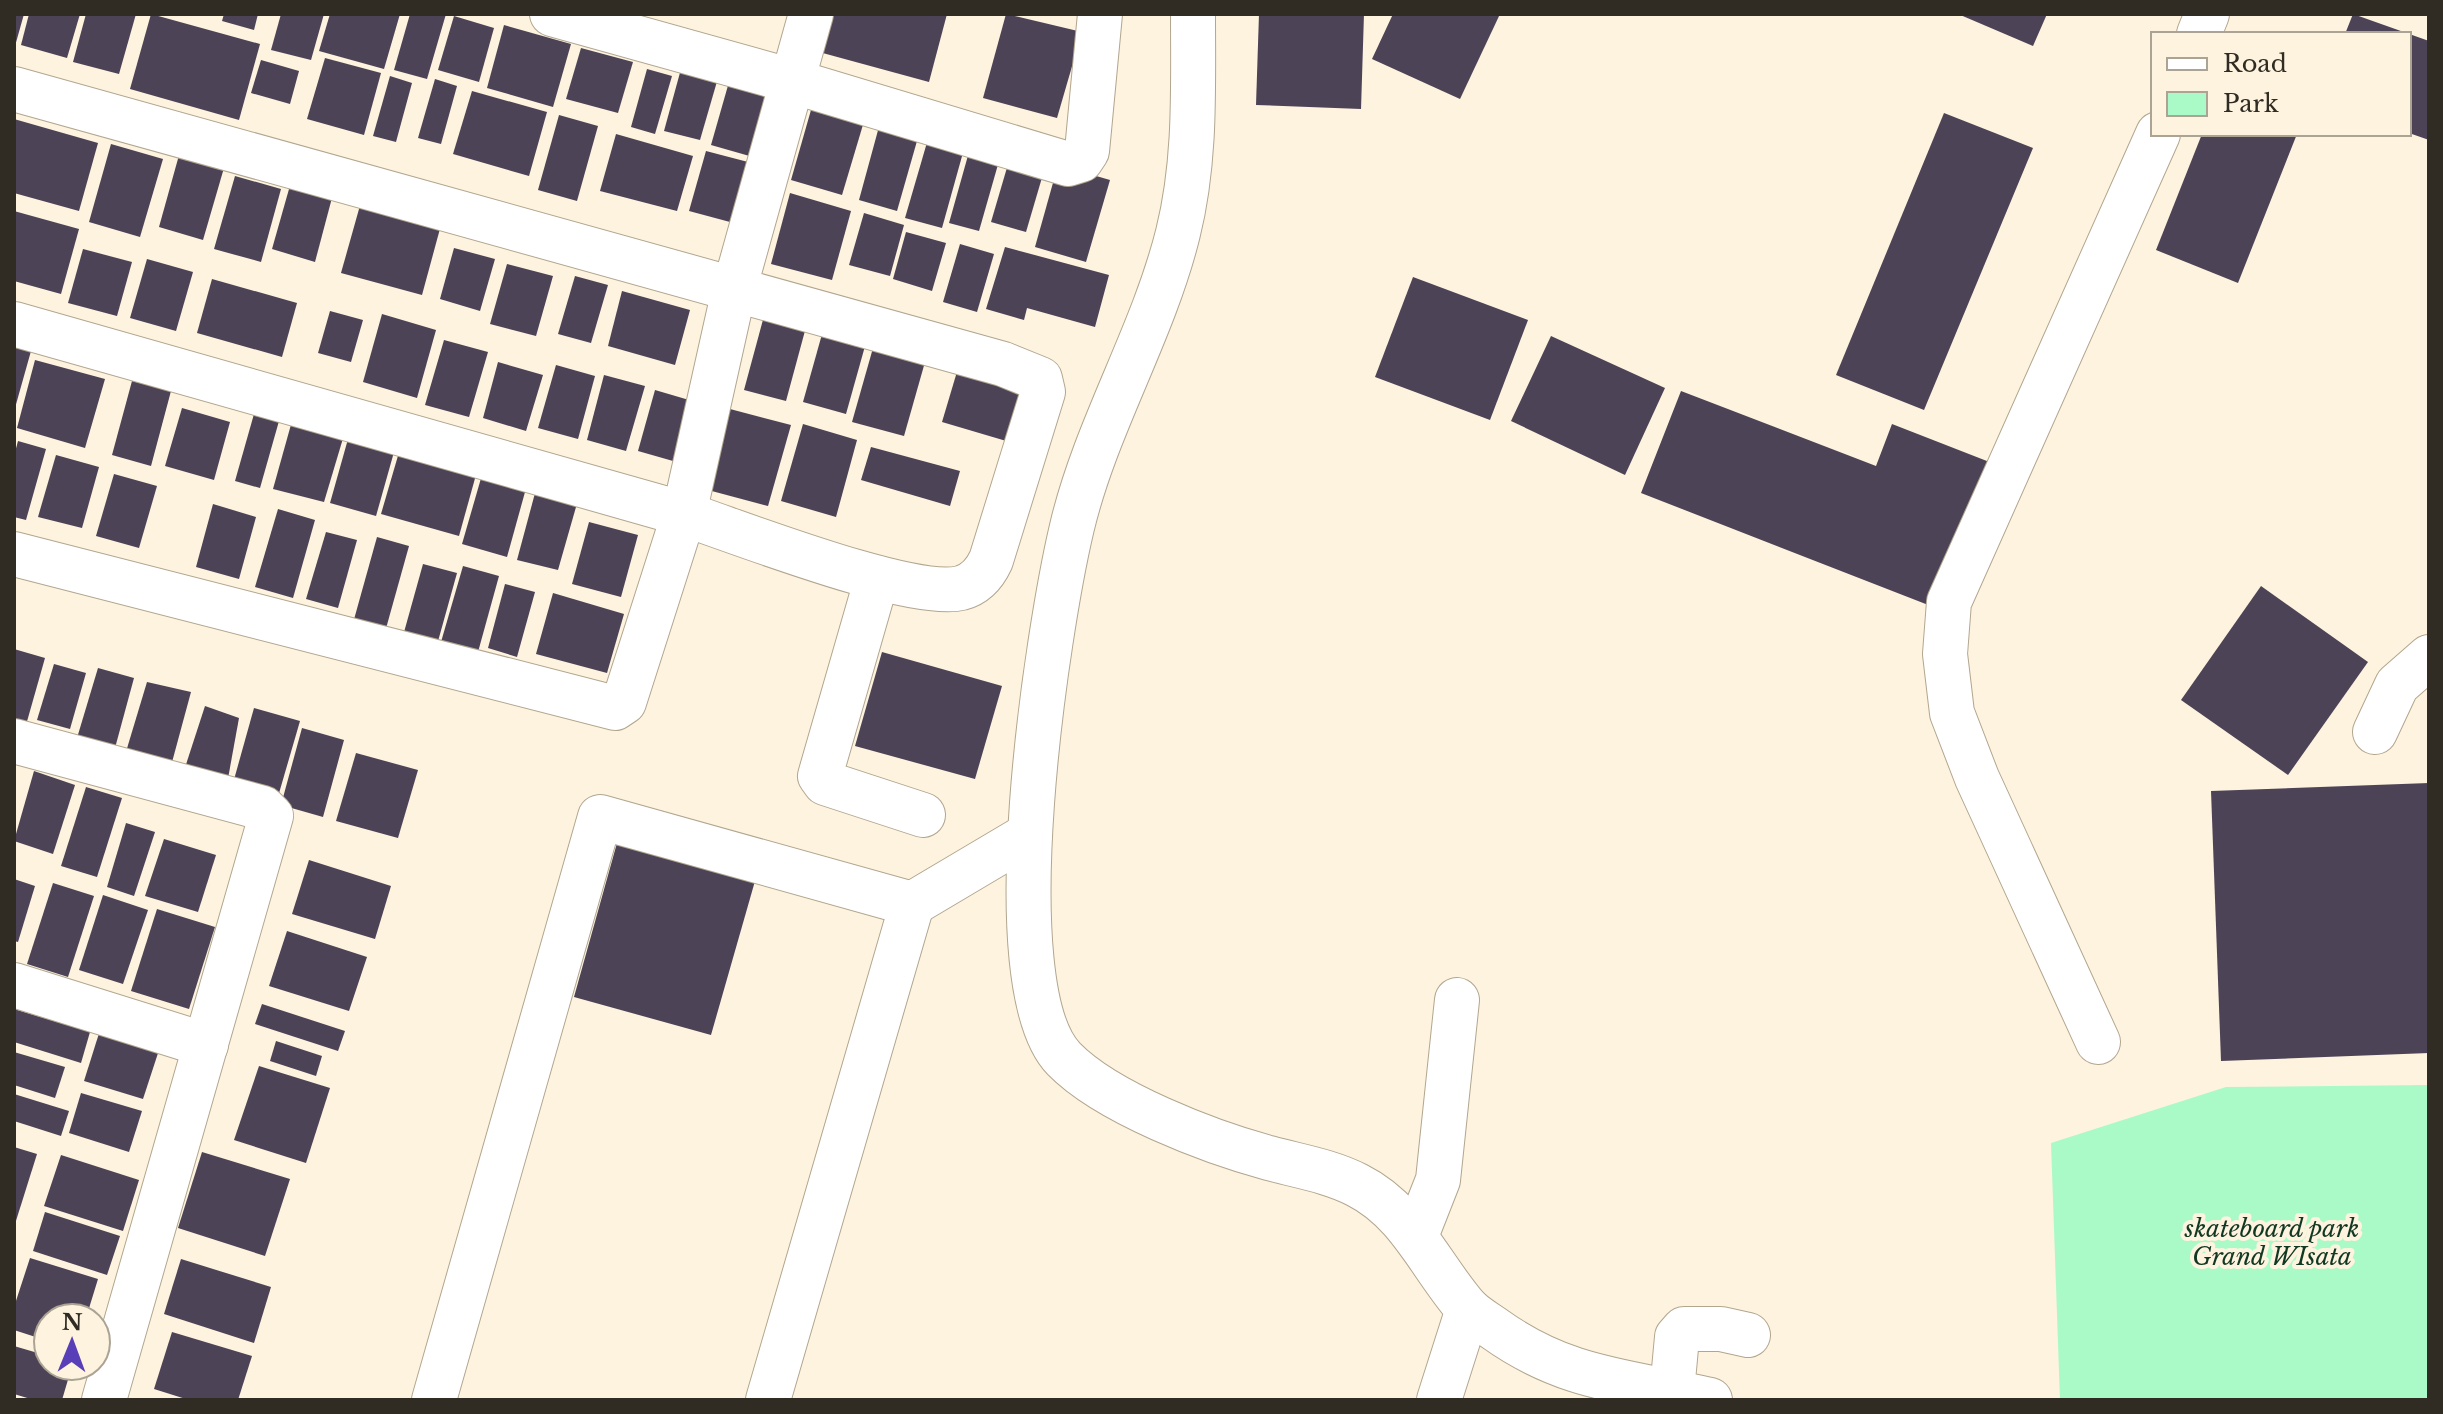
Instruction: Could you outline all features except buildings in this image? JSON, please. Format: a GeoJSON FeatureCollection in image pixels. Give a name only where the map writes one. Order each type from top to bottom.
{"type":"FeatureCollection","features":[{"type":"Feature","properties":{"kind":"street"},"geometry":{"type":"LineString","coordinates":[[552,14],[792,81],[1054,162],[1075,163],[1087,151],[1100,14]]}},
{"type":"Feature","properties":{"kind":"street"},"geometry":{"type":"LineString","coordinates":[[14,554],[615,708],[624,702],[684,514],[734,290],[811,14]]}},
{"type":"Feature","properties":{"kind":"street"},"geometry":{"type":"LineString","coordinates":[[1193,14],[1189,183],[1176,239],[1072,524],[1047,666],[1030,834],[1031,954],[1036,991],[1051,1045],[1093,1084],[1127,1102],[1237,1149],[1352,1182],[1385,1200],[1416,1236],[1468,1309],[1524,1350],[1572,1372],[1691,1396],[1677,1337],[1684,1329],[1721,1329],[1748,1335]]}},
{"type":"Feature","properties":{"kind":"street"},"geometry":{"type":"LineString","coordinates":[[14,89],[1003,364],[1040,379],[1043,392],[985,572],[963,588],[949,589],[877,578],[684,514],[14,324]]}},
{"type":"Feature","properties":{"kind":"street"},"geometry":{"type":"LineString","coordinates":[[2098,1042],[1977,778],[1952,713],[1945,654],[1949,602],[2157,136]]}},
{"type":"Feature","properties":{"kind":"street"},"geometry":{"type":"LineString","coordinates":[[877,578],[820,776],[825,783],[923,815]]}},
{"type":"Feature","properties":{"kind":"street"},"geometry":{"type":"LineString","coordinates":[[2375,732],[2397,685],[2429,657]]}},
{"type":"Feature","properties":{"kind":"street"},"geometry":{"type":"LineString","coordinates":[[14,741],[263,808],[271,816],[104,1400]]}},
{"type":"Feature","properties":{"kind":"street"},"geometry":{"type":"LineString","coordinates":[[434,1400],[600,817],[912,904]]}},
{"type":"Feature","properties":{"kind":"street"},"geometry":{"type":"LineString","coordinates":[[768,1400],[912,904],[1030,834]]}},
{"type":"Feature","properties":{"kind":"street"},"geometry":{"type":"LineString","coordinates":[[14,985],[206,1045]]}},
{"type":"Feature","properties":{"kind":"street"},"geometry":{"type":"LineString","coordinates":[[1416,1236],[1438,1180],[1457,1000]]}},
{"type":"Feature","properties":{"kind":"street"},"geometry":{"type":"LineString","coordinates":[[1439,1400],[1468,1309]]}},
{"type":"Feature","properties":{"kind":"green space","name":"skateboard park Grand WIsata"},"geometry":{"type":"Polygon","coordinates":[[[2429,1085],[2429,1400],[2060,1400],[2051,1143],[2226,1087],[2429,1085]]]}}]}
